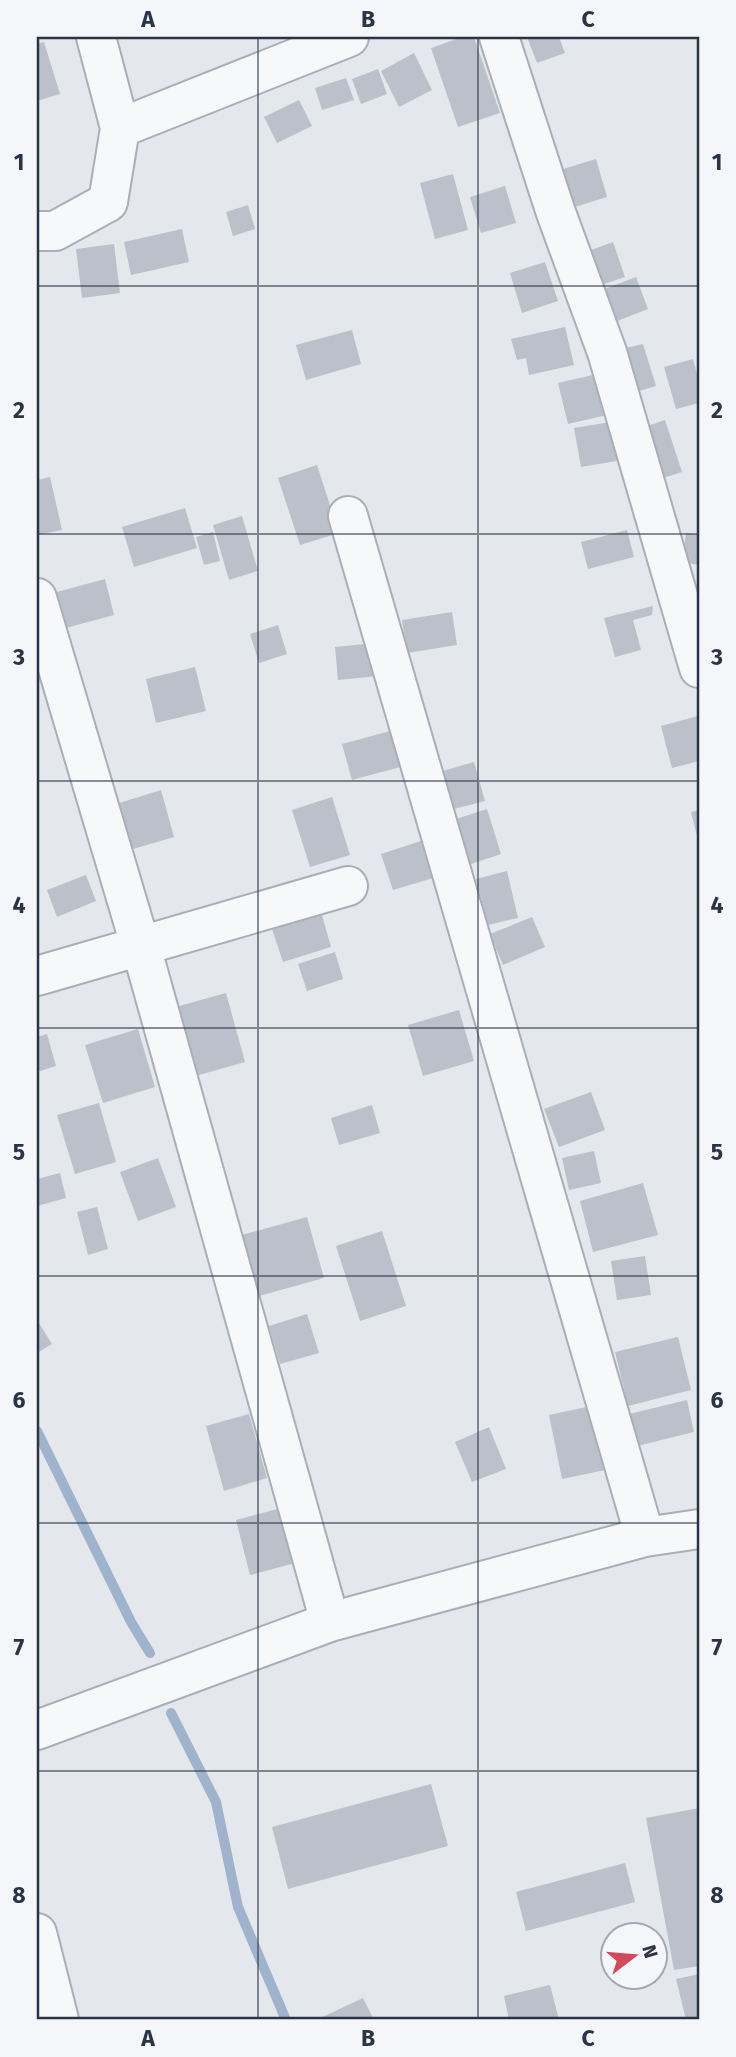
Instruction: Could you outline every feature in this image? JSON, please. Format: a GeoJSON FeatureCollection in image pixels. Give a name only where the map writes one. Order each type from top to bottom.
{"type":"FeatureCollection","features":[{"type":"Feature","properties":{"kind":"street"},"geometry":{"type":"LineString","coordinates":[[37,231],[55,232],[108,202],[120,128],[96,37]]}},
{"type":"Feature","properties":{"kind":"street"},"geometry":{"type":"LineString","coordinates":[[120,128],[349,37]]}},
{"type":"Feature","properties":{"kind":"street"},"geometry":{"type":"LineString","coordinates":[[499,37],[555,210],[607,352],[699,668]]}},
{"type":"Feature","properties":{"kind":"street"},"geometry":{"type":"LineString","coordinates":[[348,516],[645,1537]]}},
{"type":"Feature","properties":{"kind":"street"},"geometry":{"type":"LineString","coordinates":[[37,598],[141,948],[330,1622]]}},
{"type":"Feature","properties":{"kind":"street"},"geometry":{"type":"LineString","coordinates":[[37,976],[348,886]]}},
{"type":"Feature","properties":{"kind":"street"},"geometry":{"type":"LineString","coordinates":[[37,1730],[330,1622],[645,1537],[699,1529]]}},
{"type":"Feature","properties":{"kind":"street"},"geometry":{"type":"LineString","coordinates":[[37,1933],[59,2020]]}},
{"type":"Feature","properties":{"kind":"building"},"geometry":{"type":"Polygon","coordinates":[[[462,37],[474,37],[500,113],[458,127],[431,48],[462,37]]]}},
{"type":"Feature","properties":{"kind":"building"},"geometry":{"type":"Polygon","coordinates":[[[527,37],[559,37],[565,53],[537,63],[527,37]]]}},
{"type":"Feature","properties":{"kind":"building"},"geometry":{"type":"Polygon","coordinates":[[[44,42],[60,94],[37,101],[37,44],[44,42]]]}},
{"type":"Feature","properties":{"kind":"building"},"geometry":{"type":"Polygon","coordinates":[[[414,53],[432,90],[399,107],[381,71],[414,53]]]}},
{"type":"Feature","properties":{"kind":"building"},"geometry":{"type":"Polygon","coordinates":[[[378,69],[387,94],[361,104],[352,79],[378,69]]]}},
{"type":"Feature","properties":{"kind":"building"},"geometry":{"type":"Polygon","coordinates":[[[346,78],[354,100],[322,110],[315,88],[346,78]]]}},
{"type":"Feature","properties":{"kind":"building"},"geometry":{"type":"Polygon","coordinates":[[[299,100],[312,126],[277,143],[264,117],[299,100]]]}},
{"type":"Feature","properties":{"kind":"building"},"geometry":{"type":"Polygon","coordinates":[[[596,159],[607,197],[565,210],[553,172],[596,159]]]}},
{"type":"Feature","properties":{"kind":"building"},"geometry":{"type":"Polygon","coordinates":[[[453,174],[468,230],[435,239],[420,183],[453,174]]]}},
{"type":"Feature","properties":{"kind":"building"},"geometry":{"type":"Polygon","coordinates":[[[505,186],[516,223],[481,233],[470,197],[505,186]]]}},
{"type":"Feature","properties":{"kind":"building"},"geometry":{"type":"Polygon","coordinates":[[[248,205],[255,229],[233,236],[226,212],[248,205]]]}},
{"type":"Feature","properties":{"kind":"building"},"geometry":{"type":"Polygon","coordinates":[[[182,229],[189,262],[131,275],[124,242],[182,229]]]}},
{"type":"Feature","properties":{"kind":"building"},"geometry":{"type":"Polygon","coordinates":[[[613,242],[625,277],[598,286],[586,252],[613,242]]]}},
{"type":"Feature","properties":{"kind":"building"},"geometry":{"type":"Polygon","coordinates":[[[114,244],[120,293],[82,298],[76,249],[114,244]]]}},
{"type":"Feature","properties":{"kind":"building"},"geometry":{"type":"Polygon","coordinates":[[[545,262],[558,301],[522,313],[510,273],[545,262]]]}},
{"type":"Feature","properties":{"kind":"building"},"geometry":{"type":"Polygon","coordinates":[[[636,277],[648,309],[607,325],[594,293],[636,277]]]}},
{"type":"Feature","properties":{"kind":"building"},"geometry":{"type":"Polygon","coordinates":[[[565,327],[574,365],[529,375],[526,358],[517,360],[511,339],[565,327]]]}},
{"type":"Feature","properties":{"kind":"building"},"geometry":{"type":"Polygon","coordinates":[[[352,330],[361,364],[306,380],[296,345],[352,330]]]}},
{"type":"Feature","properties":{"kind":"building"},"geometry":{"type":"Polygon","coordinates":[[[643,344],[656,386],[632,393],[617,350],[643,344]]]}},
{"type":"Feature","properties":{"kind":"building"},"geometry":{"type":"Polygon","coordinates":[[[693,359],[699,382],[699,403],[676,409],[664,367],[693,359]]]}},
{"type":"Feature","properties":{"kind":"building"},"geometry":{"type":"Polygon","coordinates":[[[597,374],[607,415],[568,424],[558,383],[597,374]]]}},
{"type":"Feature","properties":{"kind":"building"},"geometry":{"type":"Polygon","coordinates":[[[665,420],[682,472],[653,481],[636,430],[665,420]]]}},
{"type":"Feature","properties":{"kind":"building"},"geometry":{"type":"Polygon","coordinates":[[[611,422],[617,461],[581,467],[574,428],[611,422]]]}},
{"type":"Feature","properties":{"kind":"building"},"geometry":{"type":"Polygon","coordinates":[[[317,465],[339,533],[300,545],[278,478],[317,465]]]}},
{"type":"Feature","properties":{"kind":"building"},"geometry":{"type":"Polygon","coordinates":[[[50,477],[62,530],[37,535],[37,480],[50,477]]]}},
{"type":"Feature","properties":{"kind":"building"},"geometry":{"type":"Polygon","coordinates":[[[185,508],[197,548],[134,567],[122,527],[185,508]]]}},
{"type":"Feature","properties":{"kind":"building"},"geometry":{"type":"Polygon","coordinates":[[[242,516],[258,571],[229,580],[213,525],[242,516]]]}},
{"type":"Feature","properties":{"kind":"building"},"geometry":{"type":"Polygon","coordinates":[[[627,530],[634,557],[588,569],[581,542],[627,530]]]}},
{"type":"Feature","properties":{"kind":"building"},"geometry":{"type":"Polygon","coordinates":[[[213,532],[220,561],[204,565],[196,537],[213,532]]]}},
{"type":"Feature","properties":{"kind":"building"},"geometry":{"type":"Polygon","coordinates":[[[686,533],[699,535],[699,565],[682,562],[686,533]]]}},
{"type":"Feature","properties":{"kind":"building"},"geometry":{"type":"Polygon","coordinates":[[[105,579],[114,615],[62,629],[53,593],[105,579]]]}},
{"type":"Feature","properties":{"kind":"building"},"geometry":{"type":"Polygon","coordinates":[[[653,606],[652,615],[633,620],[641,650],[615,657],[604,618],[653,606]]]}},
{"type":"Feature","properties":{"kind":"building"},"geometry":{"type":"Polygon","coordinates":[[[452,612],[457,645],[407,653],[402,620],[452,612]]]}},
{"type":"Feature","properties":{"kind":"building"},"geometry":{"type":"Polygon","coordinates":[[[278,625],[287,654],[259,663],[250,634],[278,625]]]}},
{"type":"Feature","properties":{"kind":"building"},"geometry":{"type":"Polygon","coordinates":[[[374,643],[378,676],[338,680],[335,647],[374,643]]]}},
{"type":"Feature","properties":{"kind":"building"},"geometry":{"type":"Polygon","coordinates":[[[195,667],[206,711],[156,723],[146,679],[195,667]]]}},
{"type":"Feature","properties":{"kind":"building"},"geometry":{"type":"Polygon","coordinates":[[[698,716],[699,761],[672,768],[661,726],[698,716]]]}},
{"type":"Feature","properties":{"kind":"building"},"geometry":{"type":"Polygon","coordinates":[[[394,730],[404,766],[352,780],[342,744],[394,730]]]}},
{"type":"Feature","properties":{"kind":"building"},"geometry":{"type":"Polygon","coordinates":[[[474,762],[485,801],[450,810],[439,772],[474,762]]]}},
{"type":"Feature","properties":{"kind":"building"},"geometry":{"type":"Polygon","coordinates":[[[161,790],[174,837],[126,851],[113,805],[161,790]]]}},
{"type":"Feature","properties":{"kind":"building"},"geometry":{"type":"Polygon","coordinates":[[[332,797],[350,855],[310,867],[292,810],[332,797]]]}},
{"type":"Feature","properties":{"kind":"building"},"geometry":{"type":"Polygon","coordinates":[[[487,809],[501,854],[465,866],[450,821],[487,809]]]}},
{"type":"Feature","properties":{"kind":"building"},"geometry":{"type":"Polygon","coordinates":[[[699,810],[699,840],[698,840],[691,812],[699,810]]]}},
{"type":"Feature","properties":{"kind":"building"},"geometry":{"type":"Polygon","coordinates":[[[421,841],[433,878],[393,890],[381,854],[421,841]]]}},
{"type":"Feature","properties":{"kind":"building"},"geometry":{"type":"Polygon","coordinates":[[[507,871],[518,918],[488,925],[476,879],[507,871]]]}},
{"type":"Feature","properties":{"kind":"building"},"geometry":{"type":"Polygon","coordinates":[[[86,875],[96,901],[57,917],[47,890],[86,875]]]}},
{"type":"Feature","properties":{"kind":"building"},"geometry":{"type":"Polygon","coordinates":[[[320,908],[331,947],[283,962],[270,923],[320,908]]]}},
{"type":"Feature","properties":{"kind":"building"},"geometry":{"type":"Polygon","coordinates":[[[532,917],[545,947],[503,965],[490,934],[532,917]]]}},
{"type":"Feature","properties":{"kind":"building"},"geometry":{"type":"Polygon","coordinates":[[[335,952],[343,979],[307,991],[298,964],[335,952]]]}},
{"type":"Feature","properties":{"kind":"building"},"geometry":{"type":"Polygon","coordinates":[[[226,993],[245,1062],[192,1077],[172,1008],[226,993]]]}},
{"type":"Feature","properties":{"kind":"building"},"geometry":{"type":"Polygon","coordinates":[[[459,1010],[474,1061],[423,1076],[408,1025],[459,1010]]]}},
{"type":"Feature","properties":{"kind":"building"},"geometry":{"type":"Polygon","coordinates":[[[138,1029],[155,1087],[103,1103],[85,1045],[138,1029]]]}},
{"type":"Feature","properties":{"kind":"building"},"geometry":{"type":"Polygon","coordinates":[[[47,1034],[56,1066],[37,1072],[37,1037],[47,1034]]]}},
{"type":"Feature","properties":{"kind":"building"},"geometry":{"type":"Polygon","coordinates":[[[591,1092],[605,1130],[559,1147],[544,1109],[591,1092]]]}},
{"type":"Feature","properties":{"kind":"building"},"geometry":{"type":"Polygon","coordinates":[[[99,1103],[116,1162],[75,1174],[57,1115],[99,1103]]]}},
{"type":"Feature","properties":{"kind":"building"},"geometry":{"type":"Polygon","coordinates":[[[372,1105],[380,1133],[339,1145],[331,1118],[372,1105]]]}},
{"type":"Feature","properties":{"kind":"building"},"geometry":{"type":"Polygon","coordinates":[[[594,1151],[601,1183],[569,1190],[562,1158],[594,1151]]]}},
{"type":"Feature","properties":{"kind":"building"},"geometry":{"type":"Polygon","coordinates":[[[158,1158],[176,1207],[138,1221],[120,1172],[158,1158]]]}},
{"type":"Feature","properties":{"kind":"building"},"geometry":{"type":"Polygon","coordinates":[[[60,1173],[66,1198],[37,1206],[37,1179],[60,1173]]]}},
{"type":"Feature","properties":{"kind":"building"},"geometry":{"type":"Polygon","coordinates":[[[643,1183],[658,1235],[593,1252],[580,1201],[643,1183]]]}},
{"type":"Feature","properties":{"kind":"building"},"geometry":{"type":"Polygon","coordinates":[[[97,1207],[108,1249],[88,1255],[77,1212],[97,1207]]]}},
{"type":"Feature","properties":{"kind":"building"},"geometry":{"type":"Polygon","coordinates":[[[307,1217],[324,1278],[259,1296],[242,1235],[307,1217]]]}},
{"type":"Feature","properties":{"kind":"building"},"geometry":{"type":"Polygon","coordinates":[[[382,1231],[406,1306],[360,1321],[336,1246],[382,1231]]]}},
{"type":"Feature","properties":{"kind":"building"},"geometry":{"type":"Polygon","coordinates":[[[645,1256],[651,1295],[617,1300],[611,1261],[645,1256]]]}},
{"type":"Feature","properties":{"kind":"building"},"geometry":{"type":"Polygon","coordinates":[[[307,1314],[319,1353],[280,1364],[269,1326],[307,1314]]]}},
{"type":"Feature","properties":{"kind":"building"},"geometry":{"type":"Polygon","coordinates":[[[37,1320],[52,1344],[37,1353],[37,1320]]]}},
{"type":"Feature","properties":{"kind":"building"},"geometry":{"type":"Polygon","coordinates":[[[678,1337],[691,1390],[628,1406],[615,1352],[678,1337]]]}},
{"type":"Feature","properties":{"kind":"building"},"geometry":{"type":"Polygon","coordinates":[[[687,1400],[694,1432],[637,1446],[629,1414],[687,1400]]]}},
{"type":"Feature","properties":{"kind":"building"},"geometry":{"type":"Polygon","coordinates":[[[596,1405],[610,1469],[562,1479],[549,1415],[596,1405]]]}},
{"type":"Feature","properties":{"kind":"building"},"geometry":{"type":"Polygon","coordinates":[[[249,1414],[267,1478],[224,1491],[206,1426],[249,1414]]]}},
{"type":"Feature","properties":{"kind":"building"},"geometry":{"type":"Polygon","coordinates":[[[489,1427],[506,1469],[472,1482],[455,1442],[489,1427]]]}},
{"type":"Feature","properties":{"kind":"building"},"geometry":{"type":"Polygon","coordinates":[[[281,1508],[295,1563],[250,1575],[236,1520],[281,1508]]]}},
{"type":"Feature","properties":{"kind":"building"},"geometry":{"type":"Polygon","coordinates":[[[431,1784],[448,1846],[288,1889],[272,1827],[431,1784]]]}},
{"type":"Feature","properties":{"kind":"building"},"geometry":{"type":"Polygon","coordinates":[[[699,1808],[699,1966],[674,1970],[670,1948],[670,1920],[665,1920],[646,1818],[699,1808]]]}},
{"type":"Feature","properties":{"kind":"building"},"geometry":{"type":"Polygon","coordinates":[[[625,1863],[635,1902],[526,1931],[516,1892],[625,1863]]]}},
{"type":"Feature","properties":{"kind":"building"},"geometry":{"type":"Polygon","coordinates":[[[699,1974],[699,2020],[686,2020],[676,1979],[699,1974]]]}},
{"type":"Feature","properties":{"kind":"building"},"geometry":{"type":"Polygon","coordinates":[[[550,1985],[559,2020],[509,2020],[504,1996],[550,1985]]]}},
{"type":"Feature","properties":{"kind":"building"},"geometry":{"type":"Polygon","coordinates":[[[363,1998],[374,2020],[316,2020],[363,1998]]]}},
{"type":"Feature","properties":{"kind":"waterway"},"geometry":{"type":"LineString","coordinates":[[37,1431],[131,1622],[150,1653]]}},
{"type":"Feature","properties":{"kind":"waterway"},"geometry":{"type":"LineString","coordinates":[[171,1713],[216,1802],[238,1907],[286,2020]]}}]}
